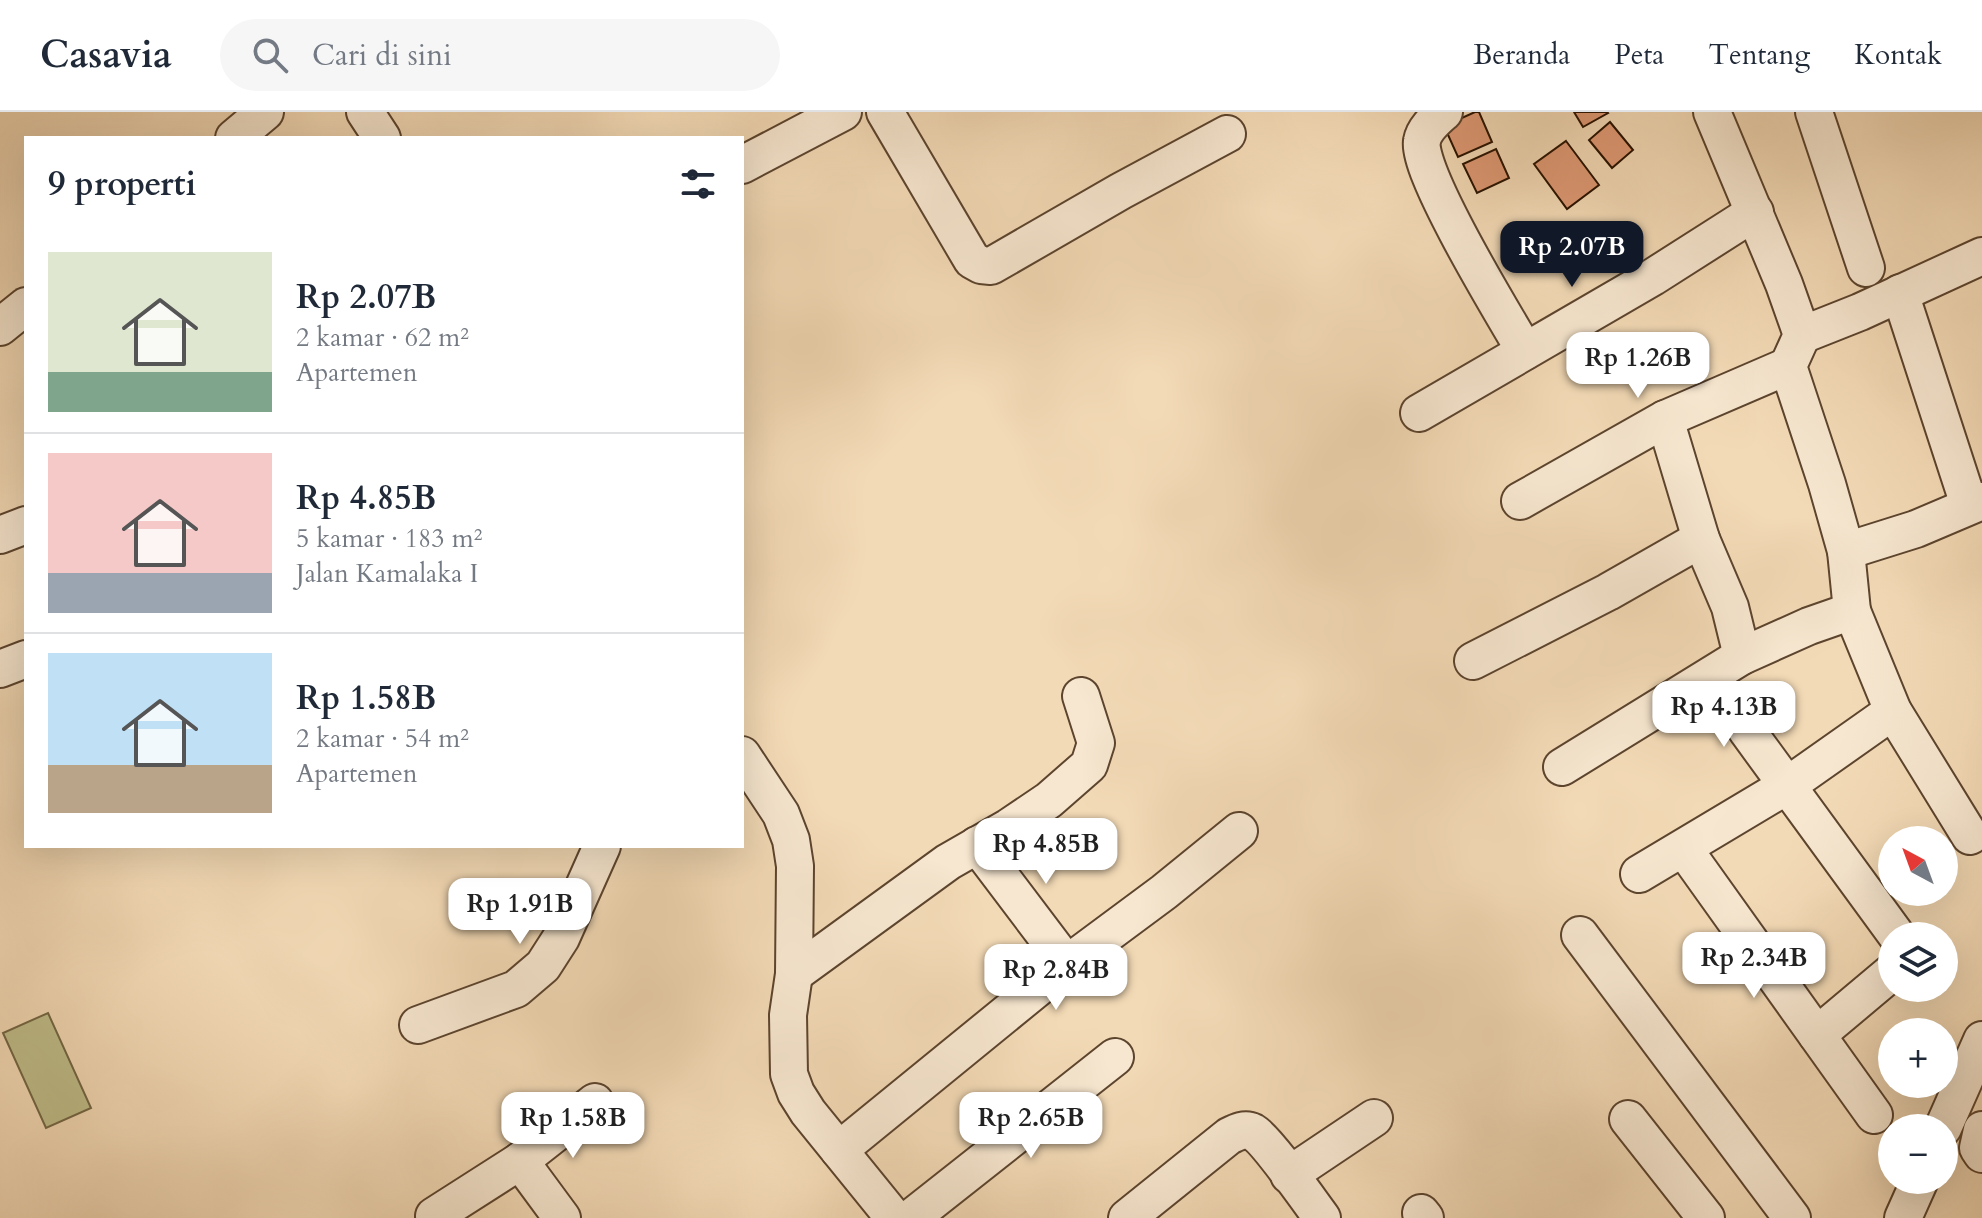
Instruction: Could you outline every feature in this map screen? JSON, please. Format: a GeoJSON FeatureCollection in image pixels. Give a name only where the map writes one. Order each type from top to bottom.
{"type":"FeatureCollection","features":[{"type":"Feature","properties":{"kind":"street"},"geometry":{"type":"LineString","coordinates":[[236,136],[265,112]]}},
{"type":"Feature","properties":{"kind":"street"},"geometry":{"type":"LineString","coordinates":[[365,112],[381,136]]}},
{"type":"Feature","properties":{"kind":"street"},"geometry":{"type":"LineString","coordinates":[[744,164],[843,112]]}},
{"type":"Feature","properties":{"kind":"street"},"geometry":{"type":"LineString","coordinates":[[885,112],[972,260],[991,266],[1227,134]]}},
{"type":"Feature","properties":{"kind":"street"},"geometry":{"type":"LineString","coordinates":[[1444,112],[1431,123],[1422,139],[1421,158],[1464,245],[1525,351]]}},
{"type":"Feature","properties":{"kind":"street"},"geometry":{"type":"LineString","coordinates":[[1712,112],[1755,212],[1795,350],[1846,551],[1852,611],[1893,711],[1970,836]]}},
{"type":"Feature","properties":{"kind":"street"},"geometry":{"type":"LineString","coordinates":[[1814,112],[1866,268]]}},
{"type":"Feature","properties":{"kind":"street"},"geometry":{"type":"LineString","coordinates":[[1419,413],[1653,277],[1755,212]]}},
{"type":"Feature","properties":{"kind":"street"},"geometry":{"type":"LineString","coordinates":[[1520,501],[1860,312],[1982,256]]}},
{"type":"Feature","properties":{"kind":"street"},"geometry":{"type":"LineString","coordinates":[[1846,551],[1916,529],[1976,503],[1900,293]]}},
{"type":"Feature","properties":{"kind":"street"},"geometry":{"type":"LineString","coordinates":[[0,327],[24,308]]}},
{"type":"Feature","properties":{"kind":"street"},"geometry":{"type":"LineString","coordinates":[[1665,419],[1701,539],[1730,607],[1742,656]]}},
{"type":"Feature","properties":{"kind":"street"},"geometry":{"type":"LineString","coordinates":[[0,535],[24,526]]}},
{"type":"Feature","properties":{"kind":"street"},"geometry":{"type":"LineString","coordinates":[[1473,661],[1608,592],[1701,539]]}},
{"type":"Feature","properties":{"kind":"street"},"geometry":{"type":"LineString","coordinates":[[1562,767],[1742,656],[1852,611]]}},
{"type":"Feature","properties":{"kind":"street"},"geometry":{"type":"LineString","coordinates":[[0,669],[24,660]]}},
{"type":"Feature","properties":{"kind":"street"},"geometry":{"type":"LineString","coordinates":[[1711,676],[1887,922]]}},
{"type":"Feature","properties":{"kind":"street"},"geometry":{"type":"LineString","coordinates":[[794,974],[948,862],[1049,800],[1089,765],[1096,743],[1081,696]]}},
{"type":"Feature","properties":{"kind":"street"},"geometry":{"type":"LineString","coordinates":[[1639,874],[1788,785],[1893,711]]}},
{"type":"Feature","properties":{"kind":"street"},"geometry":{"type":"LineString","coordinates":[[744,758],[781,814],[791,840],[796,894],[794,974],[788,1015],[789,1074],[808,1112],[887,1214],[1115,1057]]}},
{"type":"Feature","properties":{"kind":"street"},"geometry":{"type":"LineString","coordinates":[[839,1150],[1067,964],[1239,831]]}},
{"type":"Feature","properties":{"kind":"street"},"geometry":{"type":"LineString","coordinates":[[977,845],[1067,964]]}},
{"type":"Feature","properties":{"kind":"street"},"geometry":{"type":"LineString","coordinates":[[418,1025],[516,989],[543,966],[561,938],[601,848]]}},
{"type":"Feature","properties":{"kind":"street"},"geometry":{"type":"LineString","coordinates":[[1684,849],[1874,1115]]}},
{"type":"Feature","properties":{"kind":"street"},"geometry":{"type":"LineString","coordinates":[[1580,935],[1792,1218]]}},
{"type":"Feature","properties":{"kind":"street"},"geometry":{"type":"LineString","coordinates":[[1817,1035],[1878,984]]}},
{"type":"Feature","properties":{"kind":"street"},"geometry":{"type":"LineString","coordinates":[[1949,1114],[1982,1040]]}},
{"type":"Feature","properties":{"kind":"street"},"geometry":{"type":"LineString","coordinates":[[434,1216],[520,1161],[595,1102]]}},
{"type":"Feature","properties":{"kind":"street"},"geometry":{"type":"LineString","coordinates":[[1289,1175],[1374,1118]]}},
{"type":"Feature","properties":{"kind":"street"},"geometry":{"type":"LineString","coordinates":[[1628,1119],[1706,1218]]}},
{"type":"Feature","properties":{"kind":"street"},"geometry":{"type":"LineString","coordinates":[[1127,1218],[1229,1136],[1242,1130],[1254,1133],[1322,1218]]}},
{"type":"Feature","properties":{"kind":"street"},"geometry":{"type":"LineString","coordinates":[[1982,1130],[1978,1148],[1982,1154]]}},
{"type":"Feature","properties":{"kind":"street"},"geometry":{"type":"LineString","coordinates":[[520,1161],[562,1218]]}},
{"type":"Feature","properties":{"kind":"street"},"geometry":{"type":"LineString","coordinates":[[1903,1218],[1914,1194]]}},
{"type":"Feature","properties":{"kind":"shaded area"},"geometry":{"type":"Polygon","coordinates":[[[48,1013],[91,1108],[46,1128],[3,1033],[48,1013]]]}},
{"type":"Feature","properties":{"kind":"building"},"geometry":{"type":"Polygon","coordinates":[[[1479,112],[1492,142],[1458,157],[1444,126],[1479,112]]]}},
{"type":"Feature","properties":{"kind":"building"},"geometry":{"type":"Polygon","coordinates":[[[1574,112],[1607,112],[1608,113],[1583,127],[1574,112]]]}},
{"type":"Feature","properties":{"kind":"building"},"geometry":{"type":"Polygon","coordinates":[[[1610,122],[1633,150],[1612,168],[1589,140],[1610,122]]]}},
{"type":"Feature","properties":{"kind":"building"},"geometry":{"type":"Polygon","coordinates":[[[1566,141],[1599,185],[1567,209],[1534,164],[1566,141]]]}},
{"type":"Feature","properties":{"kind":"building"},"geometry":{"type":"Polygon","coordinates":[[[1496,149],[1509,178],[1477,193],[1463,164],[1496,149]]]}}]}
